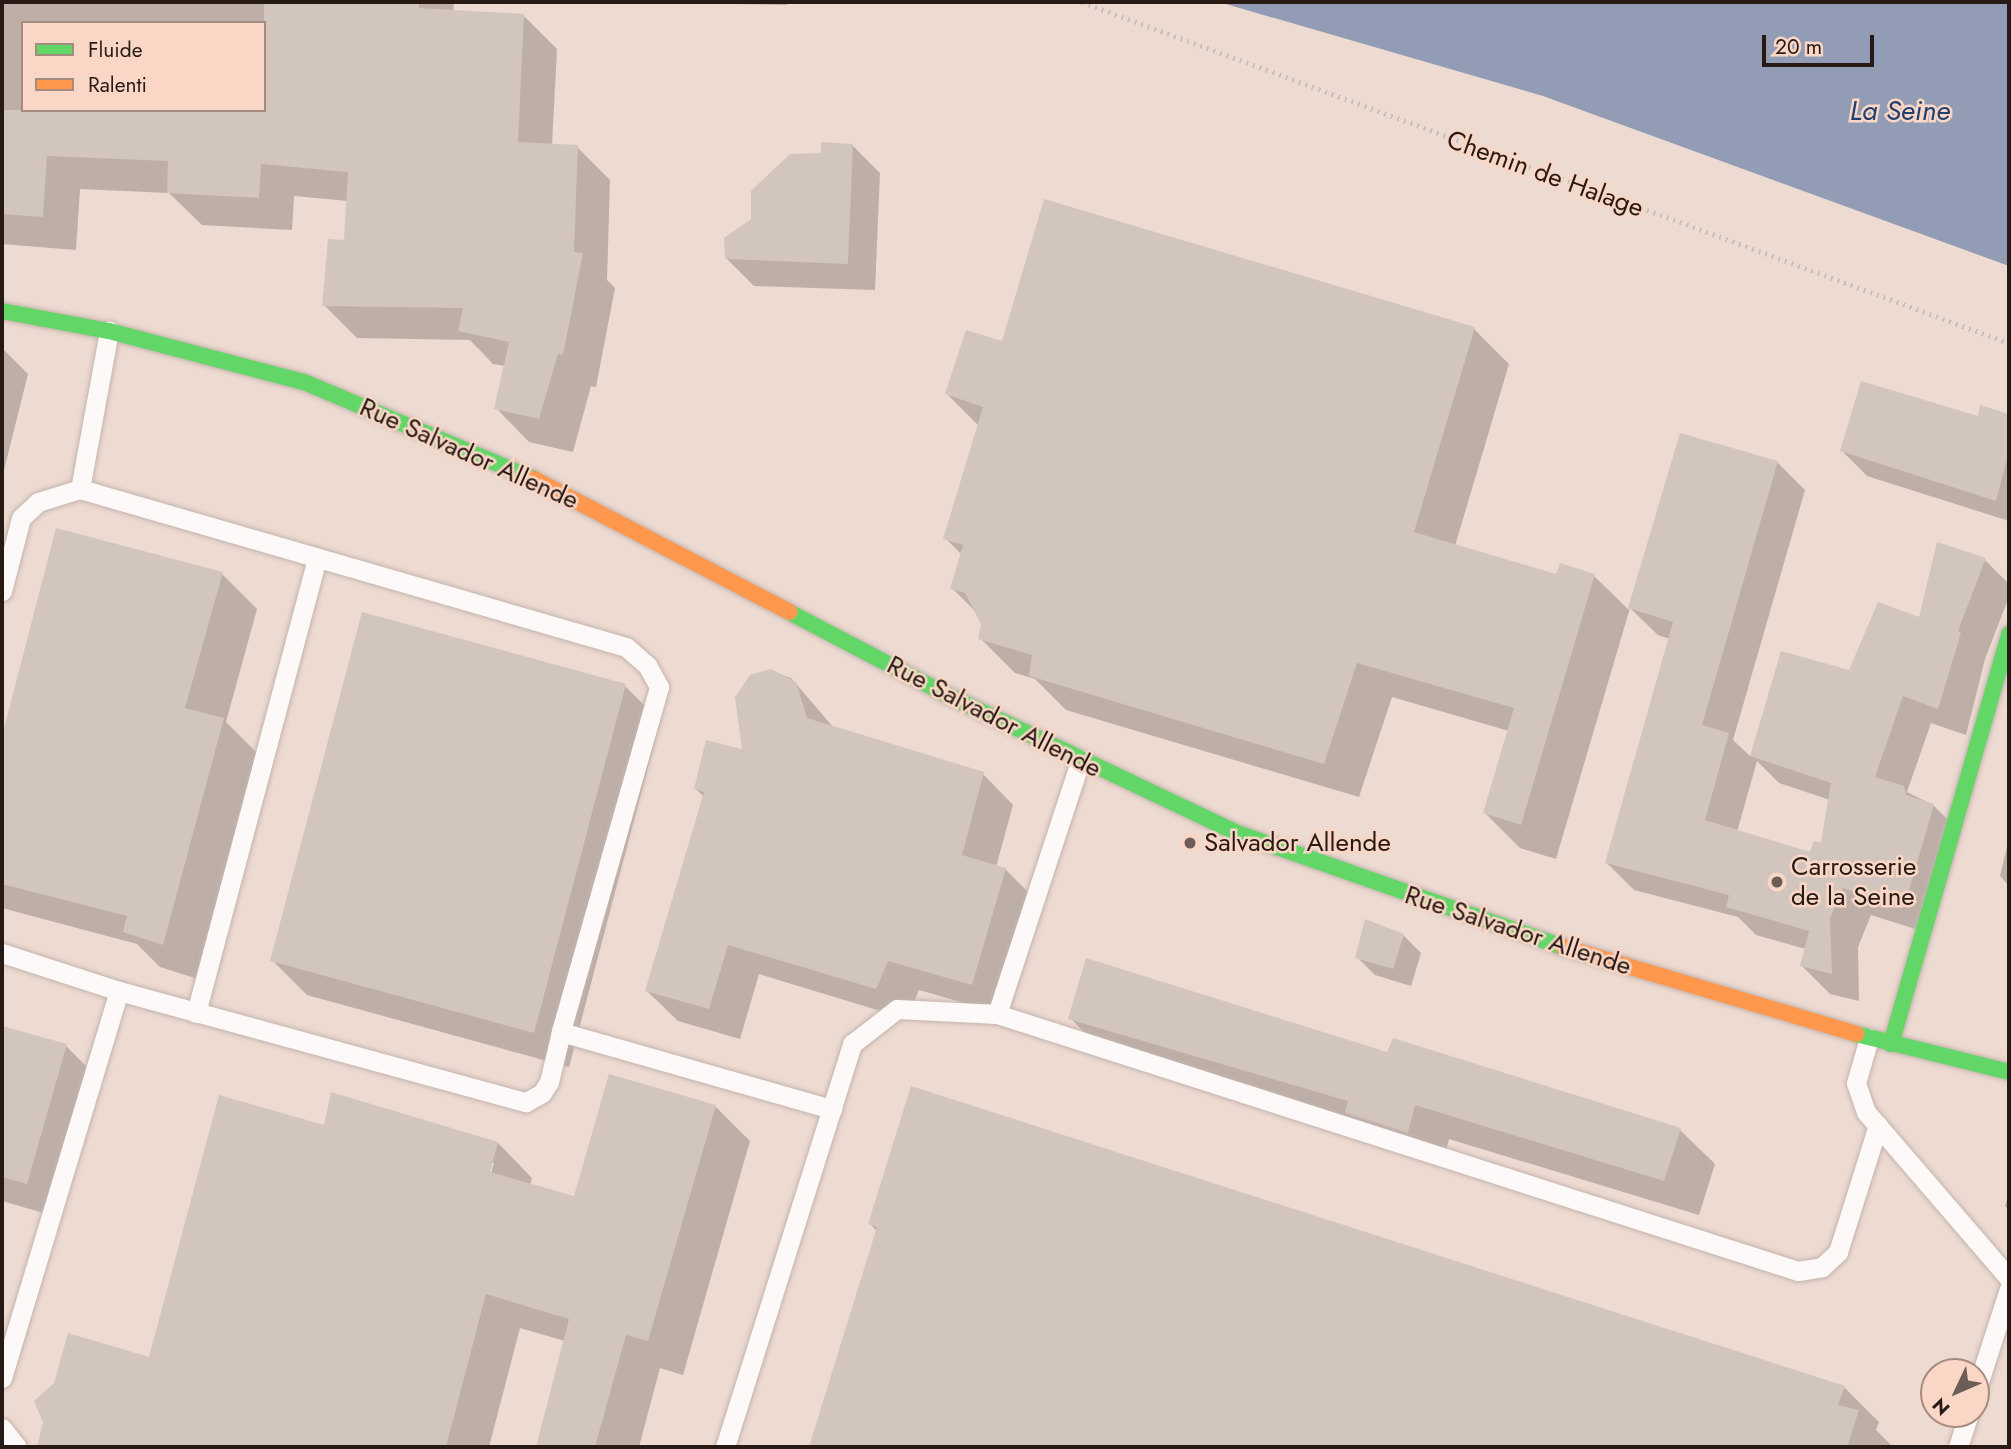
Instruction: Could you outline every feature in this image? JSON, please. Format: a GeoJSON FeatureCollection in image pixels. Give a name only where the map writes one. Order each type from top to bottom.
{"type":"FeatureCollection","features":[{"type":"Feature","properties":{"kind":"street","name":"Rue Salvador Allende"},"geometry":{"type":"LineString","coordinates":[[2,311],[109,331],[304,382],[499,461],[951,697],[1237,833],[1491,925],[1869,1038],[2009,1072]]}},
{"type":"Feature","properties":{"kind":"street"},"geometry":{"type":"LineString","coordinates":[[1891,1044],[2009,634]]}},
{"type":"Feature","properties":{"kind":"lane"},"geometry":{"type":"LineString","coordinates":[[80,489],[109,331]]}},
{"type":"Feature","properties":{"kind":"lane"},"geometry":{"type":"LineString","coordinates":[[2,591],[21,518],[38,502],[80,489],[626,647],[647,665],[659,687],[549,1082],[542,1093],[526,1102],[196,1013],[2,953]]}},
{"type":"Feature","properties":{"kind":"lane"},"geometry":{"type":"LineString","coordinates":[[196,1013],[317,558]]}},
{"type":"Feature","properties":{"kind":"lane"},"geometry":{"type":"LineString","coordinates":[[997,1014],[1081,760]]}},
{"type":"Feature","properties":{"kind":"lane"},"geometry":{"type":"LineString","coordinates":[[2,1378],[119,991]]}},
{"type":"Feature","properties":{"kind":"lane"},"geometry":{"type":"LineString","coordinates":[[725,1447],[852,1044],[897,1009],[997,1014],[1798,1270],[1822,1268],[1838,1252],[1878,1125]]}},
{"type":"Feature","properties":{"kind":"lane"},"geometry":{"type":"LineString","coordinates":[[561,1032],[832,1109]]}},
{"type":"Feature","properties":{"kind":"lane"},"geometry":{"type":"LineString","coordinates":[[1869,1038],[1856,1083],[1866,1112],[2009,1278]]}},
{"type":"Feature","properties":{"kind":"lane"},"geometry":{"type":"LineString","coordinates":[[1987,1358],[2009,1289]]}},
{"type":"Feature","properties":{"kind":"lane"},"geometry":{"type":"LineString","coordinates":[[2,1428],[17,1447]]}},
{"type":"Feature","properties":{"kind":"lane"},"geometry":{"type":"LineString","coordinates":[[1958,1447],[1964,1428]]}},
{"type":"Feature","properties":{"kind":"path","name":"Chemin de Halage"},"geometry":{"type":"LineString","coordinates":[[1082,2],[2009,343]]}},
{"type":"Feature","properties":{"kind":"water","name":"La Seine"},"geometry":{"type":"Polygon","coordinates":[[[1219,2],[2009,2],[2009,266],[1543,96],[1219,2]]]}},
{"type":"Feature","properties":{"kind":"building"},"geometry":{"type":"Polygon","coordinates":[[[264,2],[419,2],[419,8],[524,14],[518,142],[578,145],[574,252],[583,253],[563,355],[558,354],[539,419],[494,409],[509,342],[458,331],[463,308],[322,306],[328,239],[344,240],[348,172],[261,164],[259,198],[167,193],[168,161],[47,156],[43,217],[2,214],[2,110],[266,112],[264,2]]]}},
{"type":"Feature","properties":{"kind":"building"},"geometry":{"type":"Polygon","coordinates":[[[821,142],[853,144],[848,264],[725,259],[724,238],[751,219],[751,191],[790,154],[821,153],[821,142]]]}},
{"type":"Feature","properties":{"kind":"building"},"geometry":{"type":"Polygon","coordinates":[[[1044,199],[1475,327],[1414,532],[1556,574],[1560,563],[1595,574],[1521,825],[1483,813],[1514,708],[1357,663],[1324,764],[1029,676],[1032,655],[978,639],[981,624],[965,593],[950,589],[963,545],[943,539],[983,407],[945,394],[966,330],[1002,341],[1044,199]]]}},
{"type":"Feature","properties":{"kind":"building"},"geometry":{"type":"Polygon","coordinates":[[[1861,381],[1978,416],[1980,405],[2009,414],[2009,451],[1996,501],[1840,451],[1861,381]]]}},
{"type":"Feature","properties":{"kind":"building"},"geometry":{"type":"Polygon","coordinates":[[[1680,433],[1778,461],[1702,725],[1729,733],[1705,820],[1810,852],[1814,841],[1821,842],[1831,783],[1750,756],[1781,651],[1849,670],[1878,602],[1919,617],[1937,542],[1986,558],[1958,631],[1961,633],[1938,709],[1903,696],[1875,777],[1904,786],[1906,795],[1934,804],[1904,908],[1843,888],[1830,918],[1832,974],[1800,966],[1809,931],[1726,907],[1729,895],[1605,863],[1673,622],[1628,608],[1680,433]]]}},
{"type":"Feature","properties":{"kind":"building"},"geometry":{"type":"Polygon","coordinates":[[[56,528],[223,572],[185,708],[224,718],[163,945],[123,932],[127,916],[2,884],[2,736],[56,528]]]}},
{"type":"Feature","properties":{"kind":"building"},"geometry":{"type":"Polygon","coordinates":[[[362,612],[626,684],[534,1033],[270,961],[362,612]]]}},
{"type":"Feature","properties":{"kind":"building"},"geometry":{"type":"Polygon","coordinates":[[[771,669],[796,682],[807,718],[984,772],[962,855],[1006,868],[972,985],[888,961],[876,989],[728,945],[709,1009],[645,991],[704,792],[694,789],[706,740],[742,749],[735,697],[750,675],[771,669]]]}},
{"type":"Feature","properties":{"kind":"building"},"geometry":{"type":"Polygon","coordinates":[[[1365,919],[1404,934],[1393,969],[1355,958],[1365,919]]]}},
{"type":"Feature","properties":{"kind":"building"},"geometry":{"type":"Polygon","coordinates":[[[1086,958],[1387,1052],[1393,1038],[1681,1128],[1664,1181],[1415,1105],[1408,1133],[1345,1113],[1348,1101],[1068,1019],[1086,958]]]}},
{"type":"Feature","properties":{"kind":"building"},"geometry":{"type":"Polygon","coordinates":[[[2,1026],[67,1044],[27,1184],[2,1177],[2,1026]]]}},
{"type":"Feature","properties":{"kind":"building"},"geometry":{"type":"Polygon","coordinates":[[[609,1074],[716,1105],[648,1341],[626,1335],[595,1447],[536,1447],[569,1319],[486,1294],[446,1447],[37,1447],[43,1422],[34,1401],[54,1383],[68,1333],[149,1357],[219,1095],[324,1125],[331,1092],[498,1142],[490,1172],[574,1196],[609,1074]]]}},
{"type":"Feature","properties":{"kind":"building"},"geometry":{"type":"Polygon","coordinates":[[[911,1086],[1845,1386],[1838,1405],[1859,1410],[1847,1447],[809,1447],[877,1227],[868,1224],[911,1086]]]}},
{"type":"Feature","properties":{"kind":"traffic: fast"},"geometry":{"type":"LineString","coordinates":[[2,311],[109,331],[304,382],[534,479]]}},
{"type":"Feature","properties":{"kind":"traffic: fast"},"geometry":{"type":"LineString","coordinates":[[789,612],[951,697],[1237,833],[1563,947]]}},
{"type":"Feature","properties":{"kind":"traffic: fast"},"geometry":{"type":"LineString","coordinates":[[1891,1044],[2009,634]]}},
{"type":"Feature","properties":{"kind":"traffic: fast"},"geometry":{"type":"LineString","coordinates":[[1856,1034],[2009,1072]]}},
{"type":"Feature","properties":{"kind":"traffic: slow"},"geometry":{"type":"LineString","coordinates":[[534,479],[789,612]]}},
{"type":"Feature","properties":{"kind":"traffic: slow"},"geometry":{"type":"LineString","coordinates":[[1563,947],[1856,1034]]}},
{"type":"Feature","properties":{"kind":"place","name":"Salvador Allende"},"geometry":{"type":"Point","coordinates":[1190,843]}},
{"type":"Feature","properties":{"kind":"place","name":"Carrosserie de la Seine"},"geometry":{"type":"Point","coordinates":[1777,882]}}]}
